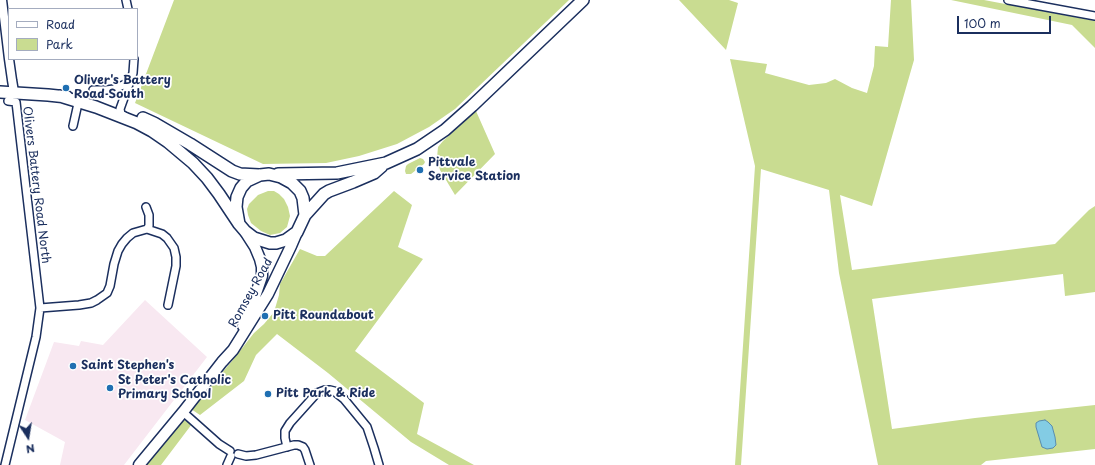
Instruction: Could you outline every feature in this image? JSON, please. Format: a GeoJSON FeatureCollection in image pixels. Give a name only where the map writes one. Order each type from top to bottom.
{"type":"FeatureCollection","features":[{"type":"Feature","properties":{"kind":"main road"},"geometry":{"type":"LineString","coordinates":[[0,92],[11,97],[60,96],[120,109],[154,123],[232,171],[240,174],[264,175],[337,173],[386,163],[417,149],[445,130],[583,0]]}},
{"type":"Feature","properties":{"kind":"main road"},"geometry":{"type":"LineString","coordinates":[[79,100],[137,123],[168,142],[193,163],[207,178],[242,228],[254,238],[270,243],[286,240],[297,232],[305,215],[324,194],[374,173],[386,163]]}},
{"type":"Feature","properties":{"kind":"main road"},"geometry":{"type":"LineString","coordinates":[[242,228],[236,207],[237,197],[241,188],[247,181],[264,175],[281,177],[292,183],[300,191],[303,198],[306,210],[305,215]]}},
{"type":"Feature","properties":{"kind":"main road","name":"Romsey Road"},"geometry":{"type":"LineString","coordinates":[[222,362],[240,331],[252,305],[262,276],[260,259],[255,247],[242,228]]}},
{"type":"Feature","properties":{"kind":"main road","name":"Romsey Road"},"geometry":{"type":"LineString","coordinates":[[139,465],[222,362],[234,350],[268,294],[297,232]]}},
{"type":"Feature","properties":{"kind":"street"},"geometry":{"type":"LineString","coordinates":[[2,0],[8,51]]}},
{"type":"Feature","properties":{"kind":"street"},"geometry":{"type":"LineString","coordinates":[[1008,0],[1095,16]]}},
{"type":"Feature","properties":{"kind":"street"},"geometry":{"type":"LineString","coordinates":[[9,60],[11,97]]}},
{"type":"Feature","properties":{"kind":"street"},"geometry":{"type":"LineString","coordinates":[[134,60],[133,74],[120,109],[121,114],[137,123]]}},
{"type":"Feature","properties":{"kind":"street"},"geometry":{"type":"LineString","coordinates":[[93,90],[114,89],[130,82]]}},
{"type":"Feature","properties":{"kind":"street","name":"Olivers Battery Road North"},"geometry":{"type":"LineString","coordinates":[[5,465],[36,337],[40,308],[16,102],[11,97]]}},
{"type":"Feature","properties":{"kind":"street"},"geometry":{"type":"LineString","coordinates":[[72,126],[79,100]]}},
{"type":"Feature","properties":{"kind":"street"},"geometry":{"type":"LineString","coordinates":[[146,207],[149,215],[149,226],[147,229]]}},
{"type":"Feature","properties":{"kind":"street"},"geometry":{"type":"LineString","coordinates":[[40,308],[79,305],[91,303],[97,300],[106,293],[110,286],[118,251],[126,238],[147,229],[162,234],[174,248],[176,266],[168,304]]}},
{"type":"Feature","properties":{"kind":"street"},"geometry":{"type":"LineString","coordinates":[[287,447],[285,431],[290,423],[317,393],[321,390],[330,390],[334,391],[344,399],[367,427],[379,465]]}},
{"type":"Feature","properties":{"kind":"street"},"geometry":{"type":"LineString","coordinates":[[183,412],[219,444],[233,454],[246,456],[256,455],[298,445],[305,450],[310,465]]}},
{"type":"Feature","properties":{"kind":"street"},"geometry":{"type":"LineString","coordinates":[[227,465],[233,454]]}},
{"type":"Feature","properties":{"kind":"shaded area","name":"St Peter's Catholic Primary School"},"geometry":{"type":"Polygon","coordinates":[[[145,300],[207,357],[124,465],[60,465],[65,442],[25,420],[54,342],[79,346],[81,341],[103,345],[145,300]]]}},
{"type":"Feature","properties":{"kind":"green space"},"geometry":{"type":"Polygon","coordinates":[[[174,0],[569,0],[455,109],[429,127],[397,144],[359,156],[326,163],[263,164],[135,103],[174,0]]]}},
{"type":"Feature","properties":{"kind":"green space"},"geometry":{"type":"Polygon","coordinates":[[[679,0],[729,0],[738,3],[726,50],[679,0]]]}},
{"type":"Feature","properties":{"kind":"green space"},"geometry":{"type":"Polygon","coordinates":[[[891,0],[911,0],[914,60],[872,206],[840,195],[852,270],[1055,244],[1089,210],[1095,206],[1095,292],[1065,296],[1063,274],[872,299],[892,429],[1095,405],[1095,449],[986,461],[981,465],[878,465],[839,273],[829,190],[761,169],[741,465],[735,465],[755,166],[730,59],[767,64],[765,73],[809,85],[826,83],[835,79],[852,88],[867,93],[874,66],[875,46],[888,47],[891,0]]]}},
{"type":"Feature","properties":{"kind":"green space"},"geometry":{"type":"Polygon","coordinates":[[[951,0],[984,0],[1095,21],[1095,48],[1072,25],[951,0]]]}},
{"type":"Feature","properties":{"kind":"green space"},"geometry":{"type":"Polygon","coordinates":[[[476,111],[495,154],[455,195],[440,170],[437,158],[438,147],[476,111]]]}},
{"type":"Feature","properties":{"kind":"green space"},"geometry":{"type":"Polygon","coordinates":[[[420,158],[425,162],[424,164],[411,174],[406,174],[406,166],[420,158]]]}},
{"type":"Feature","properties":{"kind":"green space"},"geometry":{"type":"Polygon","coordinates":[[[268,191],[274,191],[284,199],[290,216],[287,227],[280,233],[270,235],[261,231],[251,223],[247,209],[249,204],[258,195],[268,191]]]}},
{"type":"Feature","properties":{"kind":"green space"},"geometry":{"type":"Polygon","coordinates":[[[394,191],[412,205],[398,247],[423,259],[355,351],[424,403],[417,434],[474,465],[449,465],[411,442],[328,373],[277,334],[256,355],[244,381],[200,415],[191,409],[254,333],[274,312],[279,295],[280,284],[300,249],[317,256],[325,256],[394,191]]]}},
{"type":"Feature","properties":{"kind":"green space"},"geometry":{"type":"Polygon","coordinates":[[[182,419],[192,424],[161,465],[144,465],[182,419]]]}},
{"type":"Feature","properties":{"kind":"water"},"geometry":{"type":"Polygon","coordinates":[[[1045,420],[1052,426],[1056,445],[1053,448],[1047,449],[1042,447],[1036,427],[1036,423],[1045,420]]]}},
{"type":"Feature","properties":{"kind":"place","name":"Oliver's Battery Road South"},"geometry":{"type":"Point","coordinates":[66,88]}},
{"type":"Feature","properties":{"kind":"place","name":"Pittvale Service Station"},"geometry":{"type":"Point","coordinates":[420,170]}},
{"type":"Feature","properties":{"kind":"place","name":"Pitt Roundabout"},"geometry":{"type":"Point","coordinates":[265,316]}},
{"type":"Feature","properties":{"kind":"place","name":"Saint Stephen's"},"geometry":{"type":"Point","coordinates":[73,366]}},
{"type":"Feature","properties":{"kind":"place","name":"St Peter's Catholic Primary School"},"geometry":{"type":"Point","coordinates":[110,388]}},
{"type":"Feature","properties":{"kind":"place","name":"Pitt Park & Ride"},"geometry":{"type":"Point","coordinates":[268,394]}}]}
